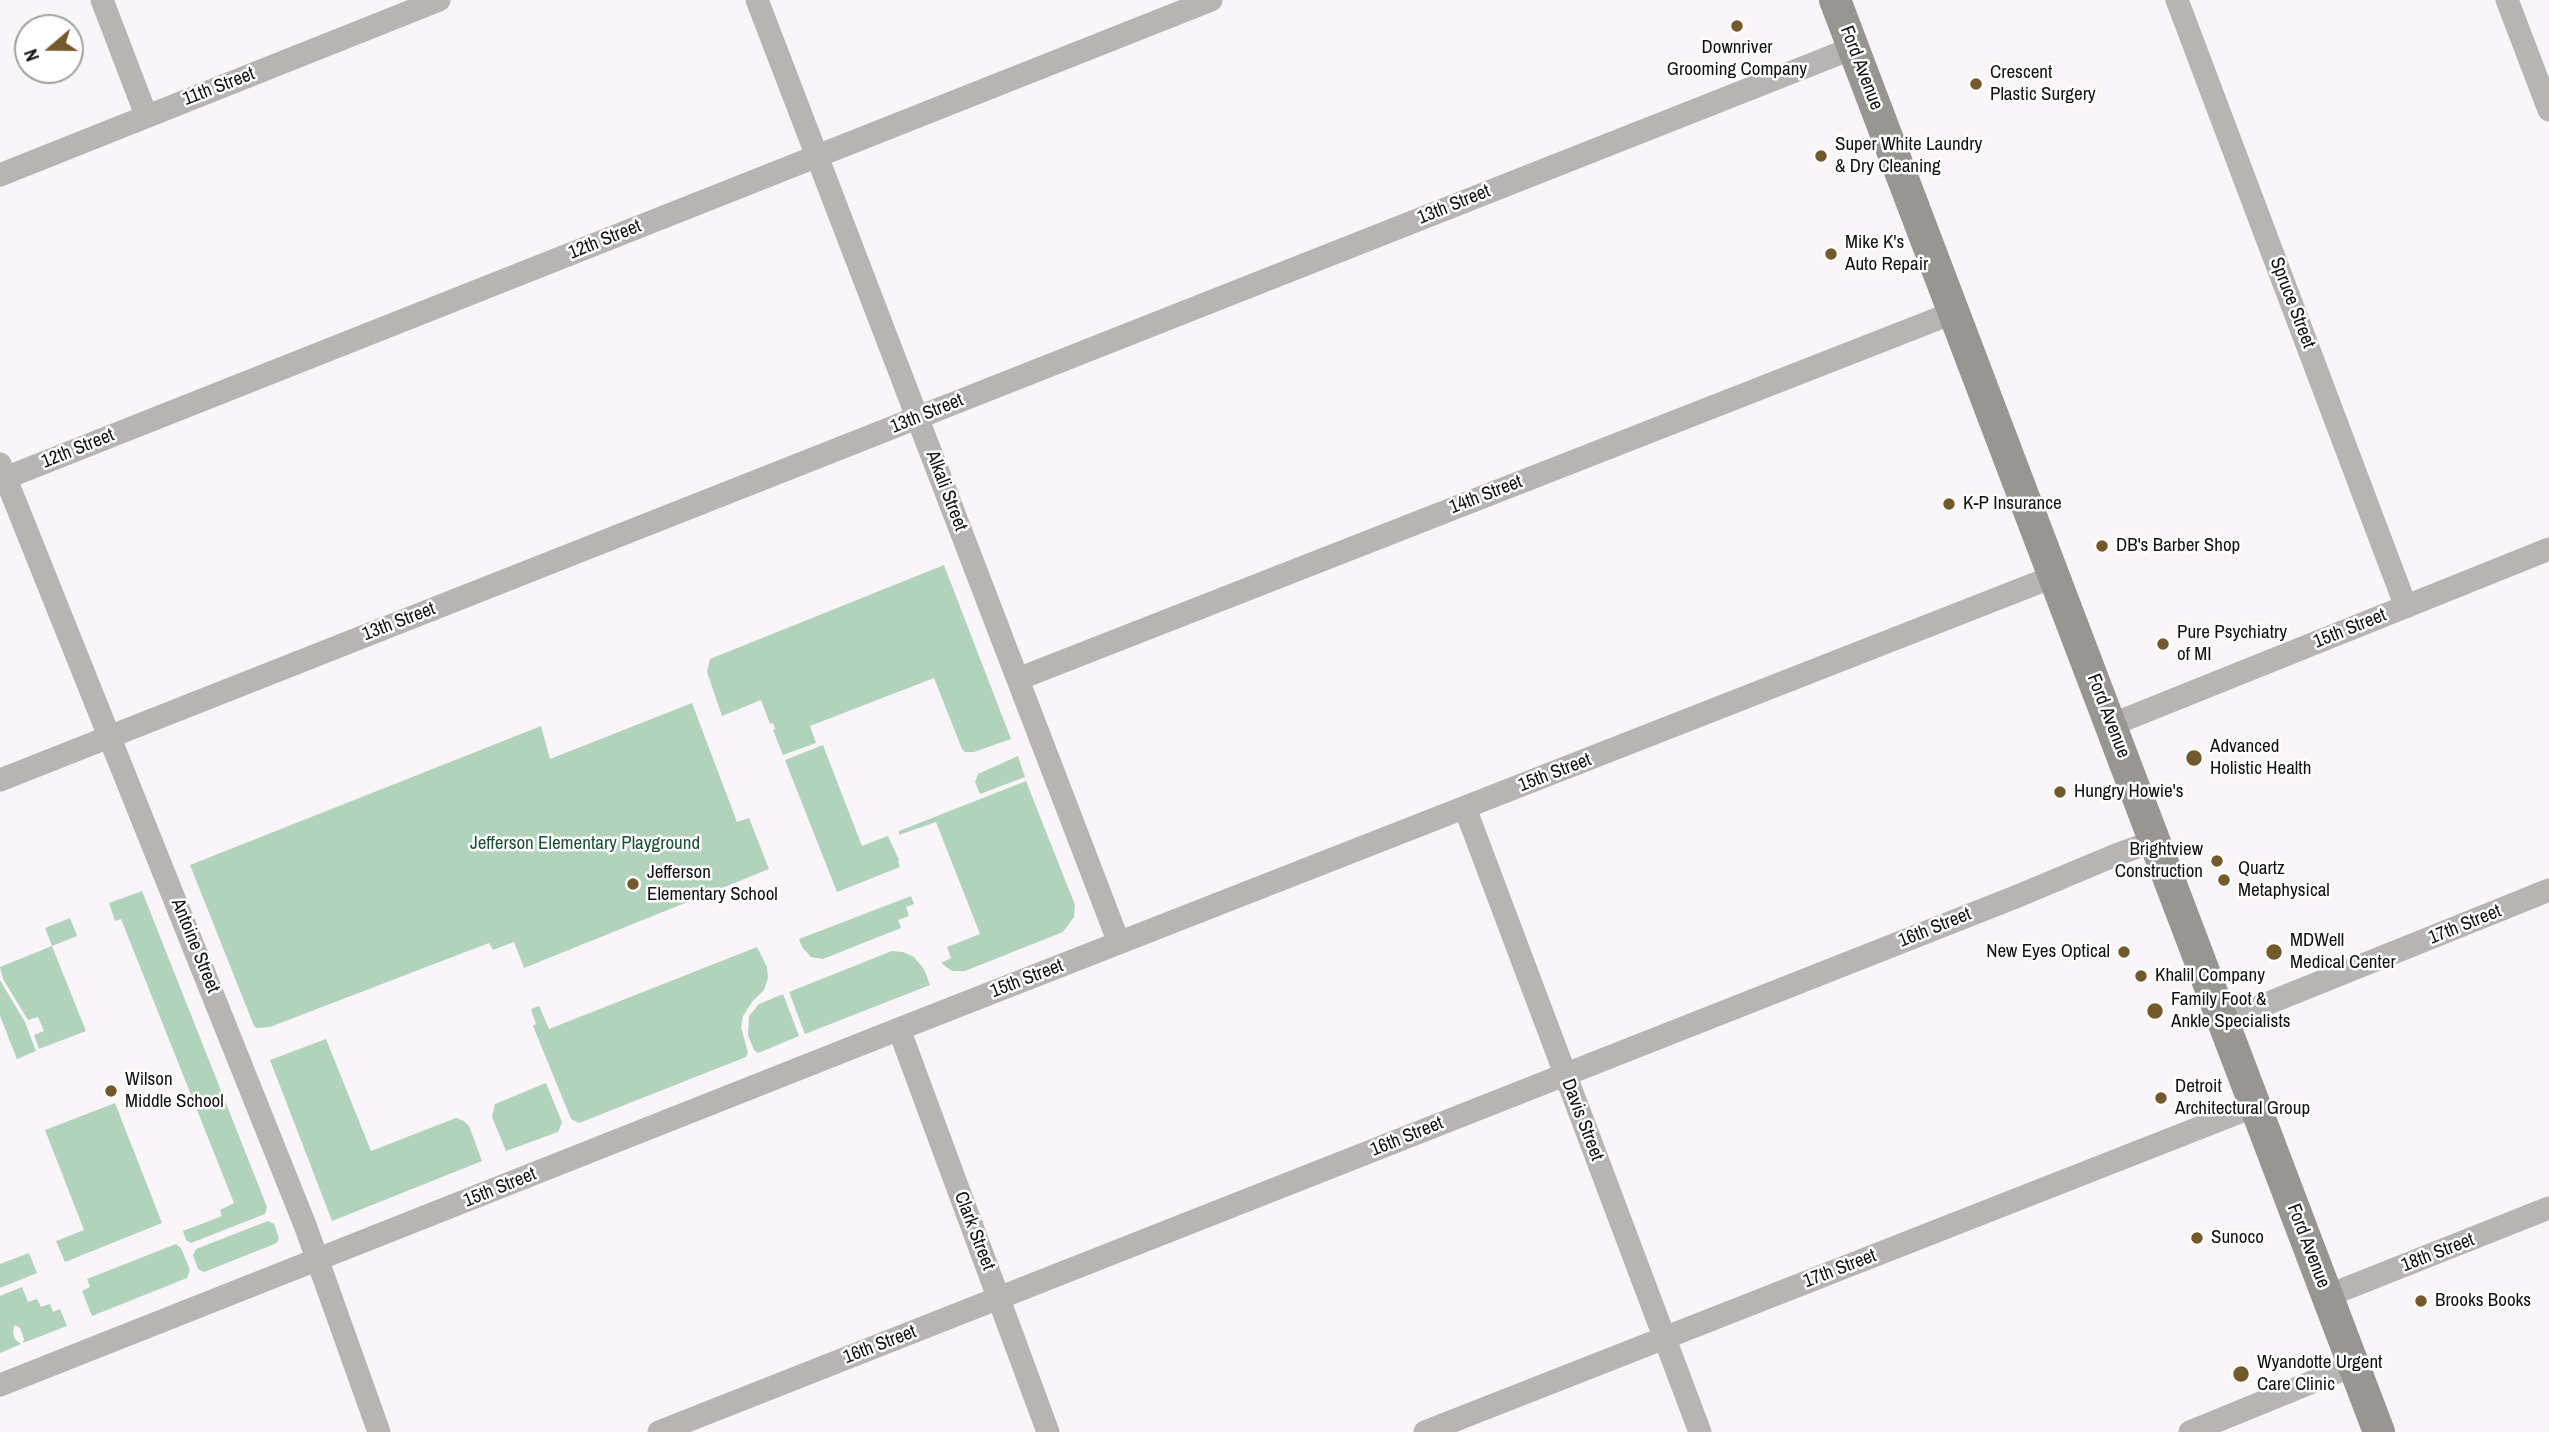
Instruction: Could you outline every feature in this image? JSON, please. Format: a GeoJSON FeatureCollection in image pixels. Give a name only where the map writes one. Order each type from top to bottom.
{"type":"FeatureCollection","features":[{"type":"Feature","properties":{"kind":"main road","name":"Ford Avenue"},"geometry":{"type":"LineString","coordinates":[[1835,0],[2379,1432]]}},
{"type":"Feature","properties":{"kind":"street"},"geometry":{"type":"LineString","coordinates":[[102,0],[146,115]]}},
{"type":"Feature","properties":{"kind":"street","name":"11th Street"},"geometry":{"type":"LineString","coordinates":[[0,175],[439,0]]}},
{"type":"Feature","properties":{"kind":"street","name":"Alkali Street"},"geometry":{"type":"LineString","coordinates":[[757,0],[1119,943]]}},
{"type":"Feature","properties":{"kind":"street","name":"12th Street"},"geometry":{"type":"LineString","coordinates":[[2,474],[1211,0]]}},
{"type":"Feature","properties":{"kind":"street","name":"Spruce Street"},"geometry":{"type":"LineString","coordinates":[[2178,0],[2406,607]]}},
{"type":"Feature","properties":{"kind":"street"},"geometry":{"type":"LineString","coordinates":[[2507,0],[2549,110]]}},
{"type":"Feature","properties":{"kind":"street","name":"13th Street"},"geometry":{"type":"LineString","coordinates":[[0,780],[1853,48]]}},
{"type":"Feature","properties":{"kind":"street","name":"14th Street"},"geometry":{"type":"LineString","coordinates":[[1018,679],[1955,312]]}},
{"type":"Feature","properties":{"kind":"street","name":"Antoine Street"},"geometry":{"type":"LineString","coordinates":[[2,474],[110,736],[318,1260],[379,1432]]}},
{"type":"Feature","properties":{"kind":"street","name":"15th Street"},"geometry":{"type":"LineString","coordinates":[[2111,725],[2549,549]]}},
{"type":"Feature","properties":{"kind":"street","name":"15th Street"},"geometry":{"type":"LineString","coordinates":[[0,1385],[2055,576]]}},
{"type":"Feature","properties":{"kind":"street","name":"Davis Street"},"geometry":{"type":"LineString","coordinates":[[1465,808],[1700,1432]]}},
{"type":"Feature","properties":{"kind":"street","name":"16th Street"},"geometry":{"type":"LineString","coordinates":[[659,1432],[2155,841]]}},
{"type":"Feature","properties":{"kind":"street","name":"17th Street"},"geometry":{"type":"LineString","coordinates":[[2224,1021],[2549,890]]}},
{"type":"Feature","properties":{"kind":"street","name":"Clark Street"},"geometry":{"type":"LineString","coordinates":[[899,1029],[1048,1432]]}},
{"type":"Feature","properties":{"kind":"street","name":"17th Street"},"geometry":{"type":"LineString","coordinates":[[1426,1432],[2255,1106]]}},
{"type":"Feature","properties":{"kind":"street","name":"18th Street"},"geometry":{"type":"LineString","coordinates":[[2327,1296],[2549,1209]]}},
{"type":"Feature","properties":{"kind":"street"},"geometry":{"type":"LineString","coordinates":[[2190,1432],[2354,1365]]}},
{"type":"Feature","properties":{"kind":"green space"},"geometry":{"type":"Polygon","coordinates":[[[944,565],[1011,739],[974,752],[965,752],[934,678],[810,726],[816,743],[783,755],[773,723],[770,724],[761,700],[722,716],[707,672],[710,659],[944,565]]]}},
{"type":"Feature","properties":{"kind":"green space","name":"Jefferson Elementary Playground"},"geometry":{"type":"Polygon","coordinates":[[[692,703],[737,822],[749,818],[769,869],[524,968],[514,942],[493,950],[489,943],[270,1027],[254,1026],[190,865],[541,726],[550,759],[692,703]]]}},
{"type":"Feature","properties":{"kind":"green space"},"geometry":{"type":"Polygon","coordinates":[[[823,745],[862,846],[888,836],[900,867],[837,892],[785,760],[823,745]]]}},
{"type":"Feature","properties":{"kind":"green space"},"geometry":{"type":"Polygon","coordinates":[[[1018,756],[1025,777],[980,794],[975,782],[978,774],[1018,756]]]}},
{"type":"Feature","properties":{"kind":"green space"},"geometry":{"type":"Polygon","coordinates":[[[1026,781],[1075,905],[1074,917],[1063,932],[965,971],[952,971],[941,963],[951,958],[947,947],[980,934],[936,822],[899,835],[899,831],[1026,781]]]}},
{"type":"Feature","properties":{"kind":"green space"},"geometry":{"type":"Polygon","coordinates":[[[142,891],[267,1207],[265,1214],[191,1243],[186,1240],[183,1231],[222,1216],[220,1210],[234,1203],[121,919],[115,921],[109,903],[142,891]]]}},
{"type":"Feature","properties":{"kind":"green space"},"geometry":{"type":"Polygon","coordinates":[[[911,896],[914,904],[906,907],[909,916],[898,920],[901,928],[823,959],[811,957],[802,947],[799,939],[911,896]]]}},
{"type":"Feature","properties":{"kind":"green space"},"geometry":{"type":"Polygon","coordinates":[[[70,918],[77,936],[52,946],[45,928],[70,918]]]}},
{"type":"Feature","properties":{"kind":"green space"},"geometry":{"type":"Polygon","coordinates":[[[52,946],[86,1031],[39,1049],[34,1035],[44,1031],[38,1017],[28,1020],[3,979],[0,967],[52,946]]]}},
{"type":"Feature","properties":{"kind":"green space"},"geometry":{"type":"Polygon","coordinates":[[[757,947],[767,967],[768,978],[764,990],[743,1016],[741,1027],[748,1053],[746,1057],[579,1123],[571,1119],[533,1026],[536,1024],[531,1009],[539,1006],[549,1029],[757,947]]]}},
{"type":"Feature","properties":{"kind":"green space"},"geometry":{"type":"Polygon","coordinates":[[[892,951],[914,957],[924,969],[930,985],[805,1034],[789,992],[892,951]]]}},
{"type":"Feature","properties":{"kind":"green space"},"geometry":{"type":"Polygon","coordinates":[[[0,980],[25,1022],[36,1051],[17,1059],[0,1016],[0,980]]]}},
{"type":"Feature","properties":{"kind":"green space"},"geometry":{"type":"Polygon","coordinates":[[[783,994],[799,1036],[758,1053],[748,1035],[749,1016],[759,1004],[783,994]]]}},
{"type":"Feature","properties":{"kind":"green space"},"geometry":{"type":"Polygon","coordinates":[[[326,1039],[371,1151],[456,1118],[469,1126],[482,1161],[332,1221],[270,1060],[326,1039]]]}},
{"type":"Feature","properties":{"kind":"green space"},"geometry":{"type":"Polygon","coordinates":[[[546,1083],[562,1122],[558,1132],[506,1151],[492,1117],[495,1104],[546,1083]]]}},
{"type":"Feature","properties":{"kind":"green space"},"geometry":{"type":"Polygon","coordinates":[[[115,1103],[162,1223],[65,1262],[56,1241],[84,1230],[45,1130],[115,1103]]]}},
{"type":"Feature","properties":{"kind":"green space"},"geometry":{"type":"Polygon","coordinates":[[[268,1221],[274,1224],[279,1238],[277,1243],[204,1272],[198,1269],[193,1255],[196,1249],[268,1221]]]}},
{"type":"Feature","properties":{"kind":"green space"},"geometry":{"type":"Polygon","coordinates":[[[176,1244],[181,1248],[190,1270],[187,1278],[92,1316],[82,1291],[90,1287],[87,1279],[176,1244]]]}},
{"type":"Feature","properties":{"kind":"green space"},"geometry":{"type":"Polygon","coordinates":[[[29,1253],[37,1273],[0,1288],[0,1264],[29,1253]]]}},
{"type":"Feature","properties":{"kind":"green space"},"geometry":{"type":"Polygon","coordinates":[[[22,1287],[28,1302],[37,1299],[41,1307],[50,1304],[53,1312],[60,1309],[67,1326],[23,1343],[20,1328],[15,1325],[15,1339],[21,1344],[0,1353],[0,1296],[22,1287]]]}},
{"type":"Feature","properties":{"kind":"place","name":"Downriver Grooming Company"},"geometry":{"type":"Point","coordinates":[1737,26]}},
{"type":"Feature","properties":{"kind":"place","name":"Crescent Plastic Surgery"},"geometry":{"type":"Point","coordinates":[1976,84]}},
{"type":"Feature","properties":{"kind":"place","name":"Super White Laundry & Dry Cleaning"},"geometry":{"type":"Point","coordinates":[1821,156]}},
{"type":"Feature","properties":{"kind":"place","name":"Mike K's Auto Repair"},"geometry":{"type":"Point","coordinates":[1831,254]}},
{"type":"Feature","properties":{"kind":"place","name":"K-P Insurance"},"geometry":{"type":"Point","coordinates":[1949,504]}},
{"type":"Feature","properties":{"kind":"place","name":"DB's Barber Shop"},"geometry":{"type":"Point","coordinates":[2102,546]}},
{"type":"Feature","properties":{"kind":"place","name":"Pure Psychiatry of MI"},"geometry":{"type":"Point","coordinates":[2163,644]}},
{"type":"Feature","properties":{"kind":"place","name":"Advanced Holistic Health"},"geometry":{"type":"Point","coordinates":[2194,758]}},
{"type":"Feature","properties":{"kind":"place","name":"Hungry Howie's"},"geometry":{"type":"Point","coordinates":[2060,792]}},
{"type":"Feature","properties":{"kind":"place","name":"Brightview Construction"},"geometry":{"type":"Point","coordinates":[2217,861]}},
{"type":"Feature","properties":{"kind":"place","name":"Quartz Metaphysical"},"geometry":{"type":"Point","coordinates":[2224,880]}},
{"type":"Feature","properties":{"kind":"place","name":"Jefferson Elementary School"},"geometry":{"type":"Point","coordinates":[633,884]}},
{"type":"Feature","properties":{"kind":"place","name":"New Eyes Optical"},"geometry":{"type":"Point","coordinates":[2124,952]}},
{"type":"Feature","properties":{"kind":"place","name":"MDWell Medical Center"},"geometry":{"type":"Point","coordinates":[2274,952]}},
{"type":"Feature","properties":{"kind":"place","name":"Khalil Company"},"geometry":{"type":"Point","coordinates":[2141,976]}},
{"type":"Feature","properties":{"kind":"place","name":"Family Foot & Ankle Specialists"},"geometry":{"type":"Point","coordinates":[2155,1011]}},
{"type":"Feature","properties":{"kind":"place","name":"Wilson Middle School"},"geometry":{"type":"Point","coordinates":[111,1091]}},
{"type":"Feature","properties":{"kind":"place","name":"Detroit Architectural Group"},"geometry":{"type":"Point","coordinates":[2161,1098]}},
{"type":"Feature","properties":{"kind":"place","name":"Sunoco"},"geometry":{"type":"Point","coordinates":[2197,1238]}},
{"type":"Feature","properties":{"kind":"place","name":"Brooks Books"},"geometry":{"type":"Point","coordinates":[2421,1301]}},
{"type":"Feature","properties":{"kind":"place","name":"Wyandotte Urgent Care Clinic"},"geometry":{"type":"Point","coordinates":[2241,1374]}}]}
